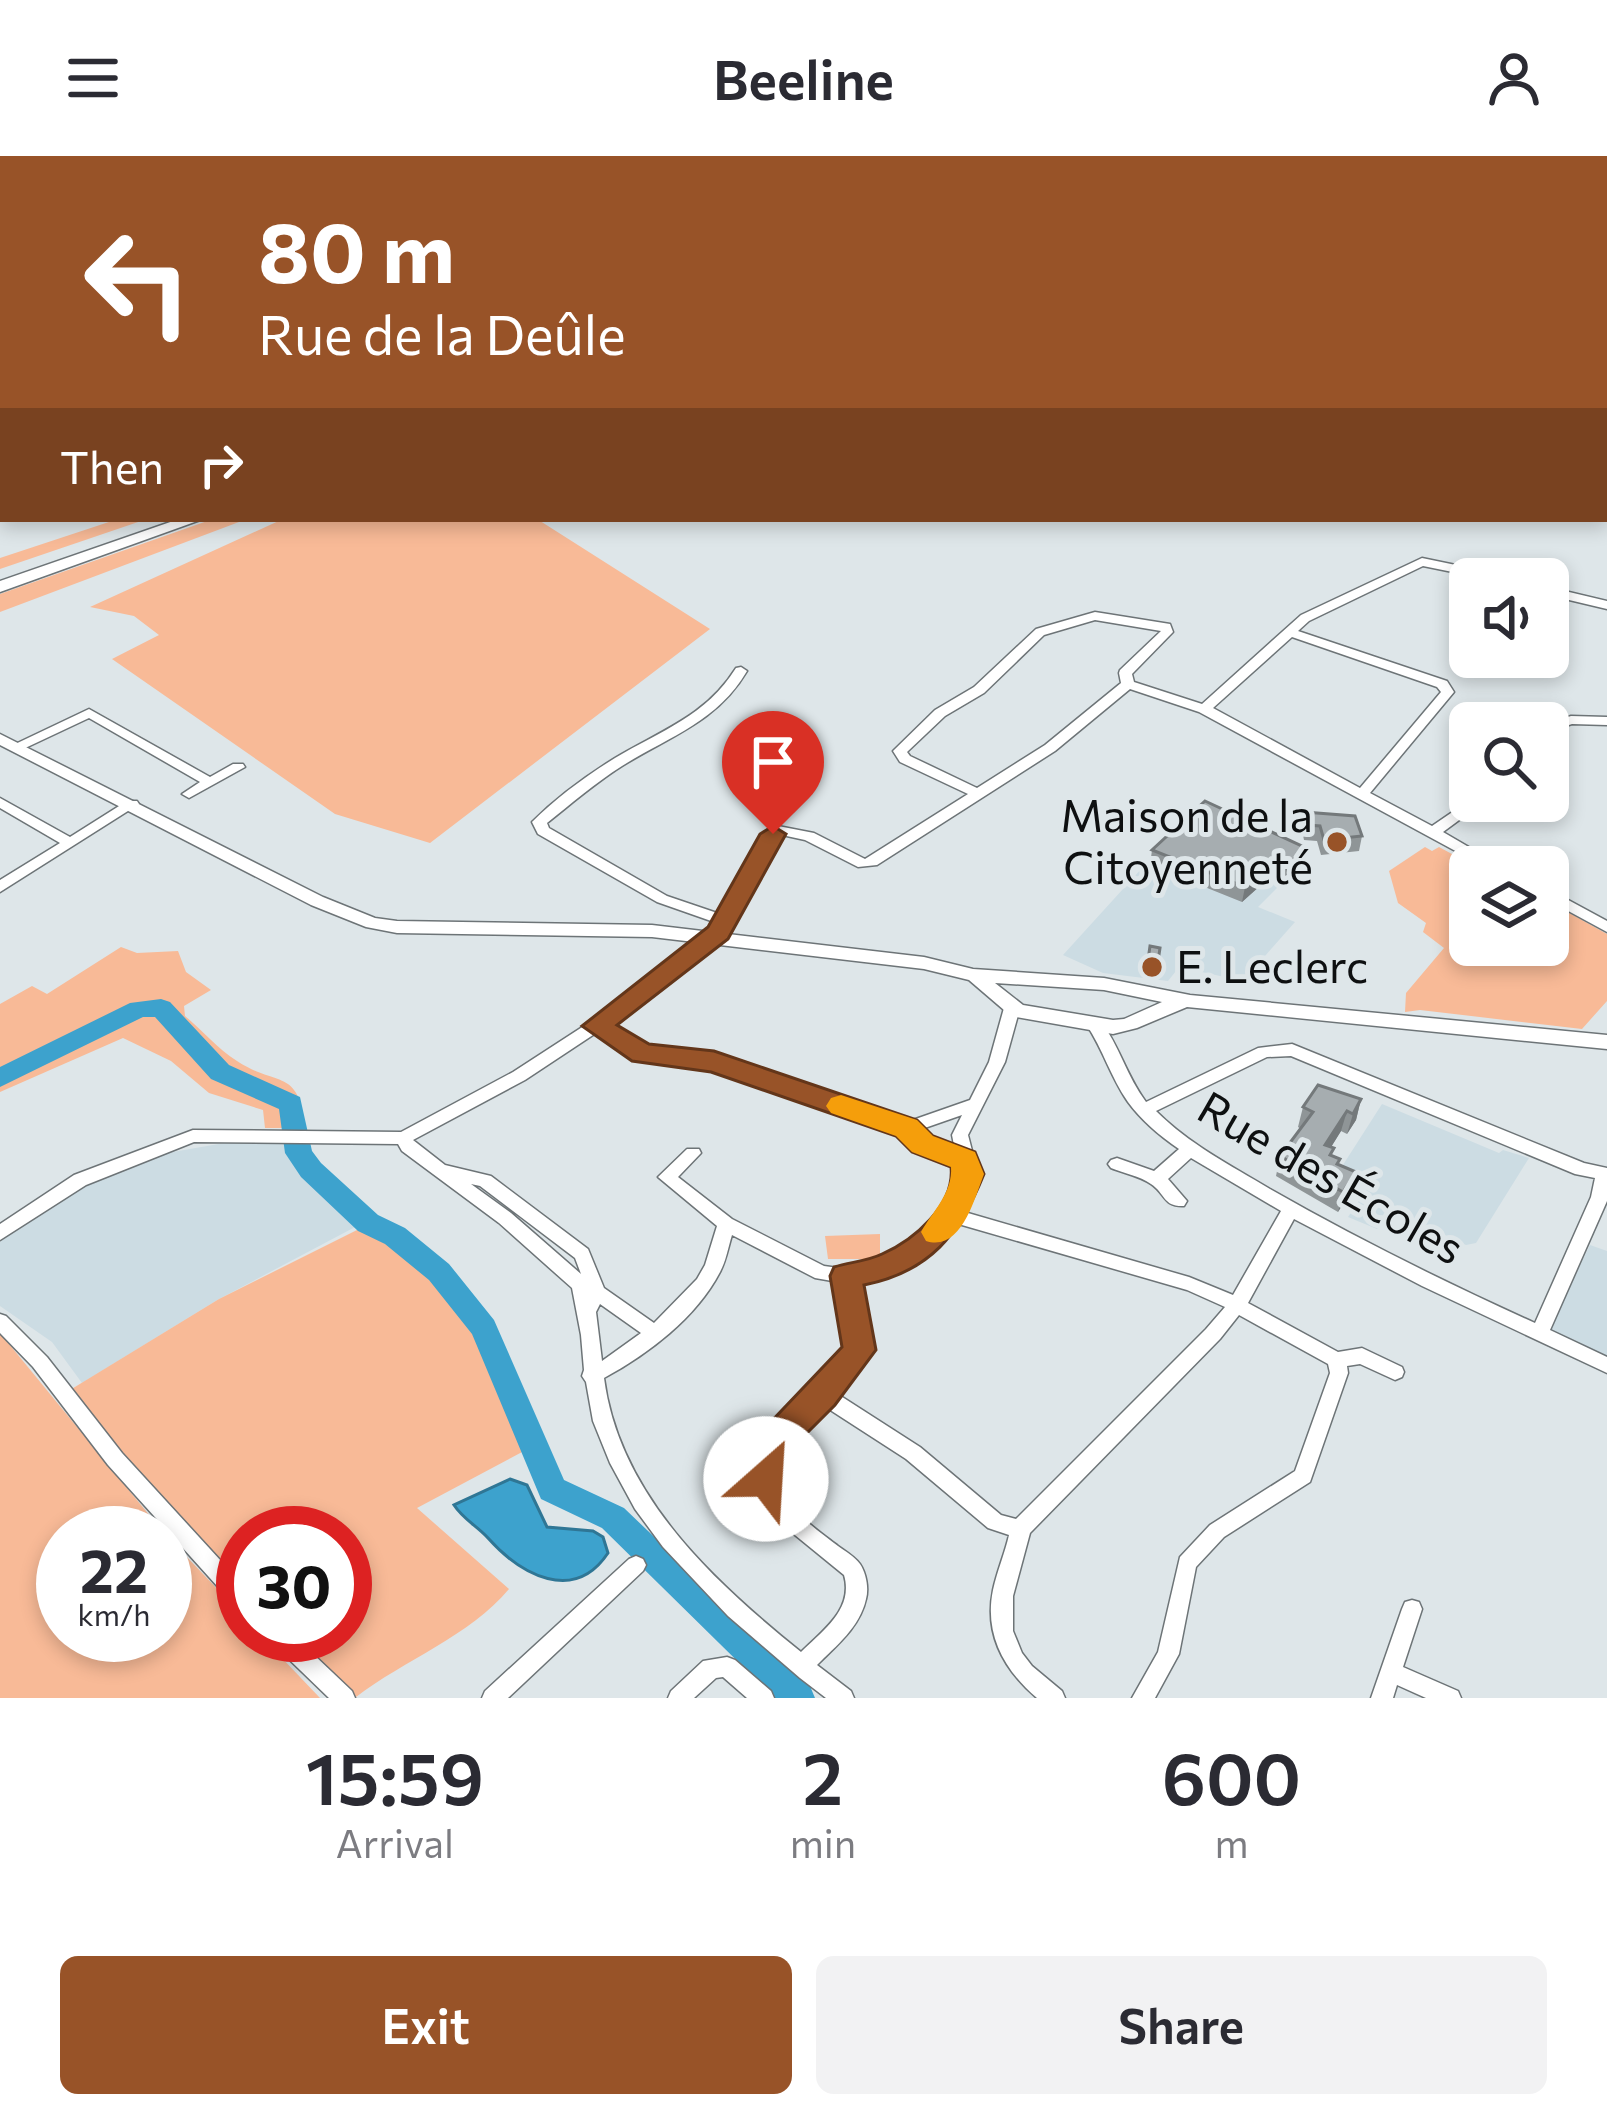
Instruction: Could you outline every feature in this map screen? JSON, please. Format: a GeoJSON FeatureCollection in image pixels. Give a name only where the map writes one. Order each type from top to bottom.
{"type":"FeatureCollection","features":[{"type":"Feature","properties":{"kind":"highway"},"geometry":{"type":"LineString","coordinates":[[0,577],[161,522]]}},
{"type":"Feature","properties":{"kind":"highway"},"geometry":{"type":"LineString","coordinates":[[0,587],[186,522]]}},
{"type":"Feature","properties":{"kind":"main road"},"geometry":{"type":"LineString","coordinates":[[10,740],[317,901],[371,923],[425,928],[718,929],[973,975],[1033,976],[1190,1001],[1607,1042]]}},
{"type":"Feature","properties":{"kind":"main road"},"geometry":{"type":"LineString","coordinates":[[973,975],[1008,1003],[1094,1024],[1137,1020],[1190,1001]]}},
{"type":"Feature","properties":{"kind":"main road"},"geometry":{"type":"LineString","coordinates":[[1008,1003],[1007,983],[1017,977]]}},
{"type":"Feature","properties":{"kind":"main road"},"geometry":{"type":"LineString","coordinates":[[1134,991],[1144,1000],[1137,1020]]}},
{"type":"Feature","properties":{"kind":"street"},"geometry":{"type":"LineString","coordinates":[[1204,709],[1305,618],[1422,562],[1449,568]]}},
{"type":"Feature","properties":{"kind":"street"},"geometry":{"type":"LineString","coordinates":[[1569,596],[1607,605]]}},
{"type":"Feature","properties":{"kind":"street"},"geometry":{"type":"LineString","coordinates":[[980,795],[905,759],[900,751],[940,713],[979,690],[1035,636],[1082,617],[1166,627],[1167,632],[1125,673],[1128,684]]}},
{"type":"Feature","properties":{"kind":"street"},"geometry":{"type":"LineString","coordinates":[[1290,632],[1442,684],[1448,692],[1362,794]]}},
{"type":"Feature","properties":{"kind":"street"},"geometry":{"type":"LineString","coordinates":[[718,929],[543,831],[539,822],[606,770],[684,725],[734,687],[741,671]]}},
{"type":"Feature","properties":{"kind":"street"},"geometry":{"type":"LineString","coordinates":[[1128,684],[1204,709],[1456,846]]}},
{"type":"Feature","properties":{"kind":"street"},"geometry":{"type":"LineString","coordinates":[[0,1233],[80,1180],[193,1136],[404,1138],[483,1098],[596,1026],[718,929],[751,880],[773,834],[791,830],[862,864],[872,862],[1050,748],[1128,684]]}},
{"type":"Feature","properties":{"kind":"street"},"geometry":{"type":"LineString","coordinates":[[10,740],[89,713],[209,782]]}},
{"type":"Feature","properties":{"kind":"street"},"geometry":{"type":"LineString","coordinates":[[1569,721],[1607,721]]}},
{"type":"Feature","properties":{"kind":"street"},"geometry":{"type":"LineString","coordinates":[[189,794],[238,766]]}},
{"type":"Feature","properties":{"kind":"street"},"geometry":{"type":"LineString","coordinates":[[0,802],[68,842]]}},
{"type":"Feature","properties":{"kind":"street"},"geometry":{"type":"LineString","coordinates":[[0,887],[132,804]]}},
{"type":"Feature","properties":{"kind":"street"},"geometry":{"type":"LineString","coordinates":[[1432,833],[1449,821]]}},
{"type":"Feature","properties":{"kind":"street"},"geometry":{"type":"LineString","coordinates":[[1569,906],[1607,927]]}},
{"type":"Feature","properties":{"kind":"street"},"geometry":{"type":"LineString","coordinates":[[693,1154],[667,1177],[726,1224],[821,1273],[846,1276],[904,1260],[928,1243],[951,1215],[968,1174],[960,1136],[997,1062],[1008,1003]]}},
{"type":"Feature","properties":{"kind":"street"},"geometry":{"type":"LineString","coordinates":[[1118,1057],[1137,1020]]}},
{"type":"Feature","properties":{"kind":"street","name":"Rue des Écoles"},"geometry":{"type":"LineString","coordinates":[[1094,1024],[1118,1057],[1127,1090],[1144,1110],[1192,1148],[1366,1253],[1607,1365]]}},
{"type":"Feature","properties":{"kind":"street"},"geometry":{"type":"LineString","coordinates":[[596,1026],[642,1054],[714,1062],[907,1128],[922,1144],[964,1160]]}},
{"type":"Feature","properties":{"kind":"street"},"geometry":{"type":"LineString","coordinates":[[1144,1110],[1264,1052],[1292,1051],[1581,1169],[1605,1174],[1539,1334]]}},
{"type":"Feature","properties":{"kind":"street"},"geometry":{"type":"LineString","coordinates":[[907,1128],[972,1106]]}},
{"type":"Feature","properties":{"kind":"street"},"geometry":{"type":"LineString","coordinates":[[404,1138],[408,1147],[542,1248],[580,1284],[591,1376],[614,1451],[643,1510],[709,1580],[843,1698]]}},
{"type":"Feature","properties":{"kind":"street"},"geometry":{"type":"LineString","coordinates":[[1157,1179],[1192,1148]]}},
{"type":"Feature","properties":{"kind":"street"},"geometry":{"type":"LineString","coordinates":[[1117,1164],[1157,1179],[1178,1201]]}},
{"type":"Feature","properties":{"kind":"street"},"geometry":{"type":"LineString","coordinates":[[442,1171],[485,1181],[582,1254],[597,1292],[655,1333]]}},
{"type":"Feature","properties":{"kind":"street"},"geometry":{"type":"LineString","coordinates":[[1054,1698],[1022,1673],[1000,1636],[1006,1578],[1020,1529],[1185,1366],[1237,1305],[1290,1210]]}},
{"type":"Feature","properties":{"kind":"street"},"geometry":{"type":"LineString","coordinates":[[951,1215],[1189,1284],[1337,1360],[1363,1356],[1396,1372]]}},
{"type":"Feature","properties":{"kind":"street"},"geometry":{"type":"LineString","coordinates":[[591,1376],[619,1363],[655,1333],[711,1271],[726,1224]]}},
{"type":"Feature","properties":{"kind":"street"},"geometry":{"type":"LineString","coordinates":[[803,1666],[847,1619],[858,1600],[859,1583],[852,1569],[772,1504],[766,1479],[777,1440],[860,1350],[846,1276]]}},
{"type":"Feature","properties":{"kind":"street"},"geometry":{"type":"LineString","coordinates":[[586,1313],[597,1292]]}},
{"type":"Feature","properties":{"kind":"street"},"geometry":{"type":"LineString","coordinates":[[0,1321],[216,1570]]}},
{"type":"Feature","properties":{"kind":"street"},"geometry":{"type":"LineString","coordinates":[[1143,1698],[1168,1654],[1187,1563],[1216,1531],[1303,1476],[1339,1373],[1337,1360]]}},
{"type":"Feature","properties":{"kind":"street"},"geometry":{"type":"LineString","coordinates":[[823,1395],[913,1453],[995,1522],[1020,1529]]}},
{"type":"Feature","properties":{"kind":"street"},"geometry":{"type":"LineString","coordinates":[[493,1698],[636,1565]]}},
{"type":"Feature","properties":{"kind":"street"},"geometry":{"type":"LineString","coordinates":[[1382,1698],[1412,1610]]}},
{"type":"Feature","properties":{"kind":"street"},"geometry":{"type":"LineString","coordinates":[[306,1662],[344,1698]]}},
{"type":"Feature","properties":{"kind":"street"},"geometry":{"type":"LineString","coordinates":[[679,1698],[711,1668],[727,1667],[763,1698]]}},
{"type":"Feature","properties":{"kind":"street"},"geometry":{"type":"LineString","coordinates":[[1391,1672],[1450,1698]]}},
{"type":"Feature","properties":{"kind":"shaded area"},"geometry":{"type":"Polygon","coordinates":[[[109,522],[138,522],[0,569],[0,558],[109,522]]]}},
{"type":"Feature","properties":{"kind":"shaded area"},"geometry":{"type":"Polygon","coordinates":[[[204,522],[239,522],[0,612],[0,594],[204,522]]]}},
{"type":"Feature","properties":{"kind":"shaded area"},"geometry":{"type":"Polygon","coordinates":[[[276,522],[542,522],[710,629],[430,843],[335,814],[112,659],[159,635],[134,616],[90,607],[276,522]]]}},
{"type":"Feature","properties":{"kind":"shaded area"},"geometry":{"type":"Polygon","coordinates":[[[1193,812],[1303,862],[1258,907],[1295,922],[1243,981],[1188,969],[1176,971],[1168,981],[1103,973],[1063,955],[1193,812]]]}},
{"type":"Feature","properties":{"kind":"shaded area"},"geometry":{"type":"Polygon","coordinates":[[[1425,847],[1449,852],[1449,966],[1569,966],[1569,913],[1607,934],[1607,1001],[1582,1029],[1405,1012],[1406,993],[1444,948],[1423,932],[1426,923],[1398,903],[1389,871],[1425,847]]]}},
{"type":"Feature","properties":{"kind":"shaded area"},"geometry":{"type":"Polygon","coordinates":[[[121,947],[137,953],[178,951],[186,972],[211,990],[184,1006],[185,1016],[237,1061],[292,1087],[305,1128],[265,1128],[263,1110],[209,1093],[171,1061],[123,1038],[0,1092],[0,1004],[32,986],[47,994],[121,947]]]}},
{"type":"Feature","properties":{"kind":"shaded area"},"geometry":{"type":"Polygon","coordinates":[[[1382,1104],[1499,1153],[1503,1150],[1529,1158],[1476,1243],[1466,1245],[1390,1209],[1377,1229],[1348,1217],[1371,1182],[1341,1168],[1382,1104]]]}},
{"type":"Feature","properties":{"kind":"shaded area"},"geometry":{"type":"Polygon","coordinates":[[[236,1141],[285,1141],[303,1173],[357,1226],[219,1299],[82,1383],[52,1342],[0,1306],[0,1242],[9,1234],[100,1177],[161,1154],[236,1141]]]}},
{"type":"Feature","properties":{"kind":"shaded area"},"geometry":{"type":"Polygon","coordinates":[[[367,1225],[436,1274],[465,1311],[524,1451],[417,1508],[509,1589],[456,1634],[356,1697],[322,1662],[372,1662],[372,1506],[216,1506],[216,1559],[192,1533],[192,1506],[166,1506],[70,1390],[219,1299],[367,1225]]]}},
{"type":"Feature","properties":{"kind":"shaded area"},"geometry":{"type":"Polygon","coordinates":[[[880,1234],[880,1259],[828,1259],[825,1236],[880,1234]]]}},
{"type":"Feature","properties":{"kind":"shaded area"},"geometry":{"type":"Polygon","coordinates":[[[1590,1245],[1607,1251],[1607,1356],[1548,1329],[1590,1245]]]}},
{"type":"Feature","properties":{"kind":"shaded area"},"geometry":{"type":"Polygon","coordinates":[[[0,1333],[142,1506],[36,1506],[36,1662],[192,1662],[192,1562],[216,1588],[216,1662],[286,1662],[320,1698],[0,1698],[0,1333]]]}},
{"type":"Feature","properties":{"kind":"water"},"geometry":{"type":"Polygon","coordinates":[[[510,1479],[527,1485],[547,1527],[593,1531],[603,1537],[608,1553],[594,1569],[564,1580],[532,1572],[501,1551],[454,1505],[510,1479]]]}},
{"type":"Feature","properties":{"kind":"building"},"geometry":{"type":"Polygon","coordinates":[[[1205,801],[1306,848],[1285,867],[1274,861],[1245,887],[1152,850],[1205,801]]]}},
{"type":"Feature","properties":{"kind":"building"},"geometry":{"type":"Polygon","coordinates":[[[1304,812],[1355,816],[1362,836],[1324,840],[1320,826],[1307,825],[1304,812]]]}},
{"type":"Feature","properties":{"kind":"building"},"geometry":{"type":"Polygon","coordinates":[[[1150,946],[1160,948],[1157,968],[1147,967],[1150,946]]]}},
{"type":"Feature","properties":{"kind":"building"},"geometry":{"type":"Polygon","coordinates":[[[1318,1085],[1361,1099],[1353,1114],[1347,1111],[1325,1145],[1334,1148],[1330,1155],[1340,1159],[1337,1164],[1356,1172],[1343,1192],[1280,1156],[1313,1112],[1303,1107],[1318,1085]]]}},
{"type":"Feature","properties":{"kind":"waterway"},"geometry":{"type":"LineString","coordinates":[[0,1078],[139,1009],[161,1008],[220,1072],[291,1104],[299,1153],[311,1170],[368,1223],[395,1236],[439,1272],[484,1328],[552,1489],[613,1518],[798,1698]]}},
{"type":"Feature","properties":{"kind":"slow traffic"},"geometry":{"type":"LineString","coordinates":[[841,1106],[907,1128],[922,1144],[964,1160],[968,1174],[951,1215],[937,1232]]}},
{"type":"Feature","properties":{"kind":"place","name":"Maison de la Citoyenneté"},"geometry":{"type":"Point","coordinates":[1337,842]}},
{"type":"Feature","properties":{"kind":"place","name":"E. Leclerc"},"geometry":{"type":"Point","coordinates":[1152,967]}},
{"type":"Feature","properties":{"kind":"route"},"geometry":{"type":"LineString","coordinates":[[766,1479],[777,1440],[860,1350],[846,1276],[887,1268],[928,1243],[951,1215],[968,1174],[964,1160],[922,1144],[907,1128],[714,1062],[642,1054],[596,1026],[713,938],[751,880],[773,834]]}}]}
